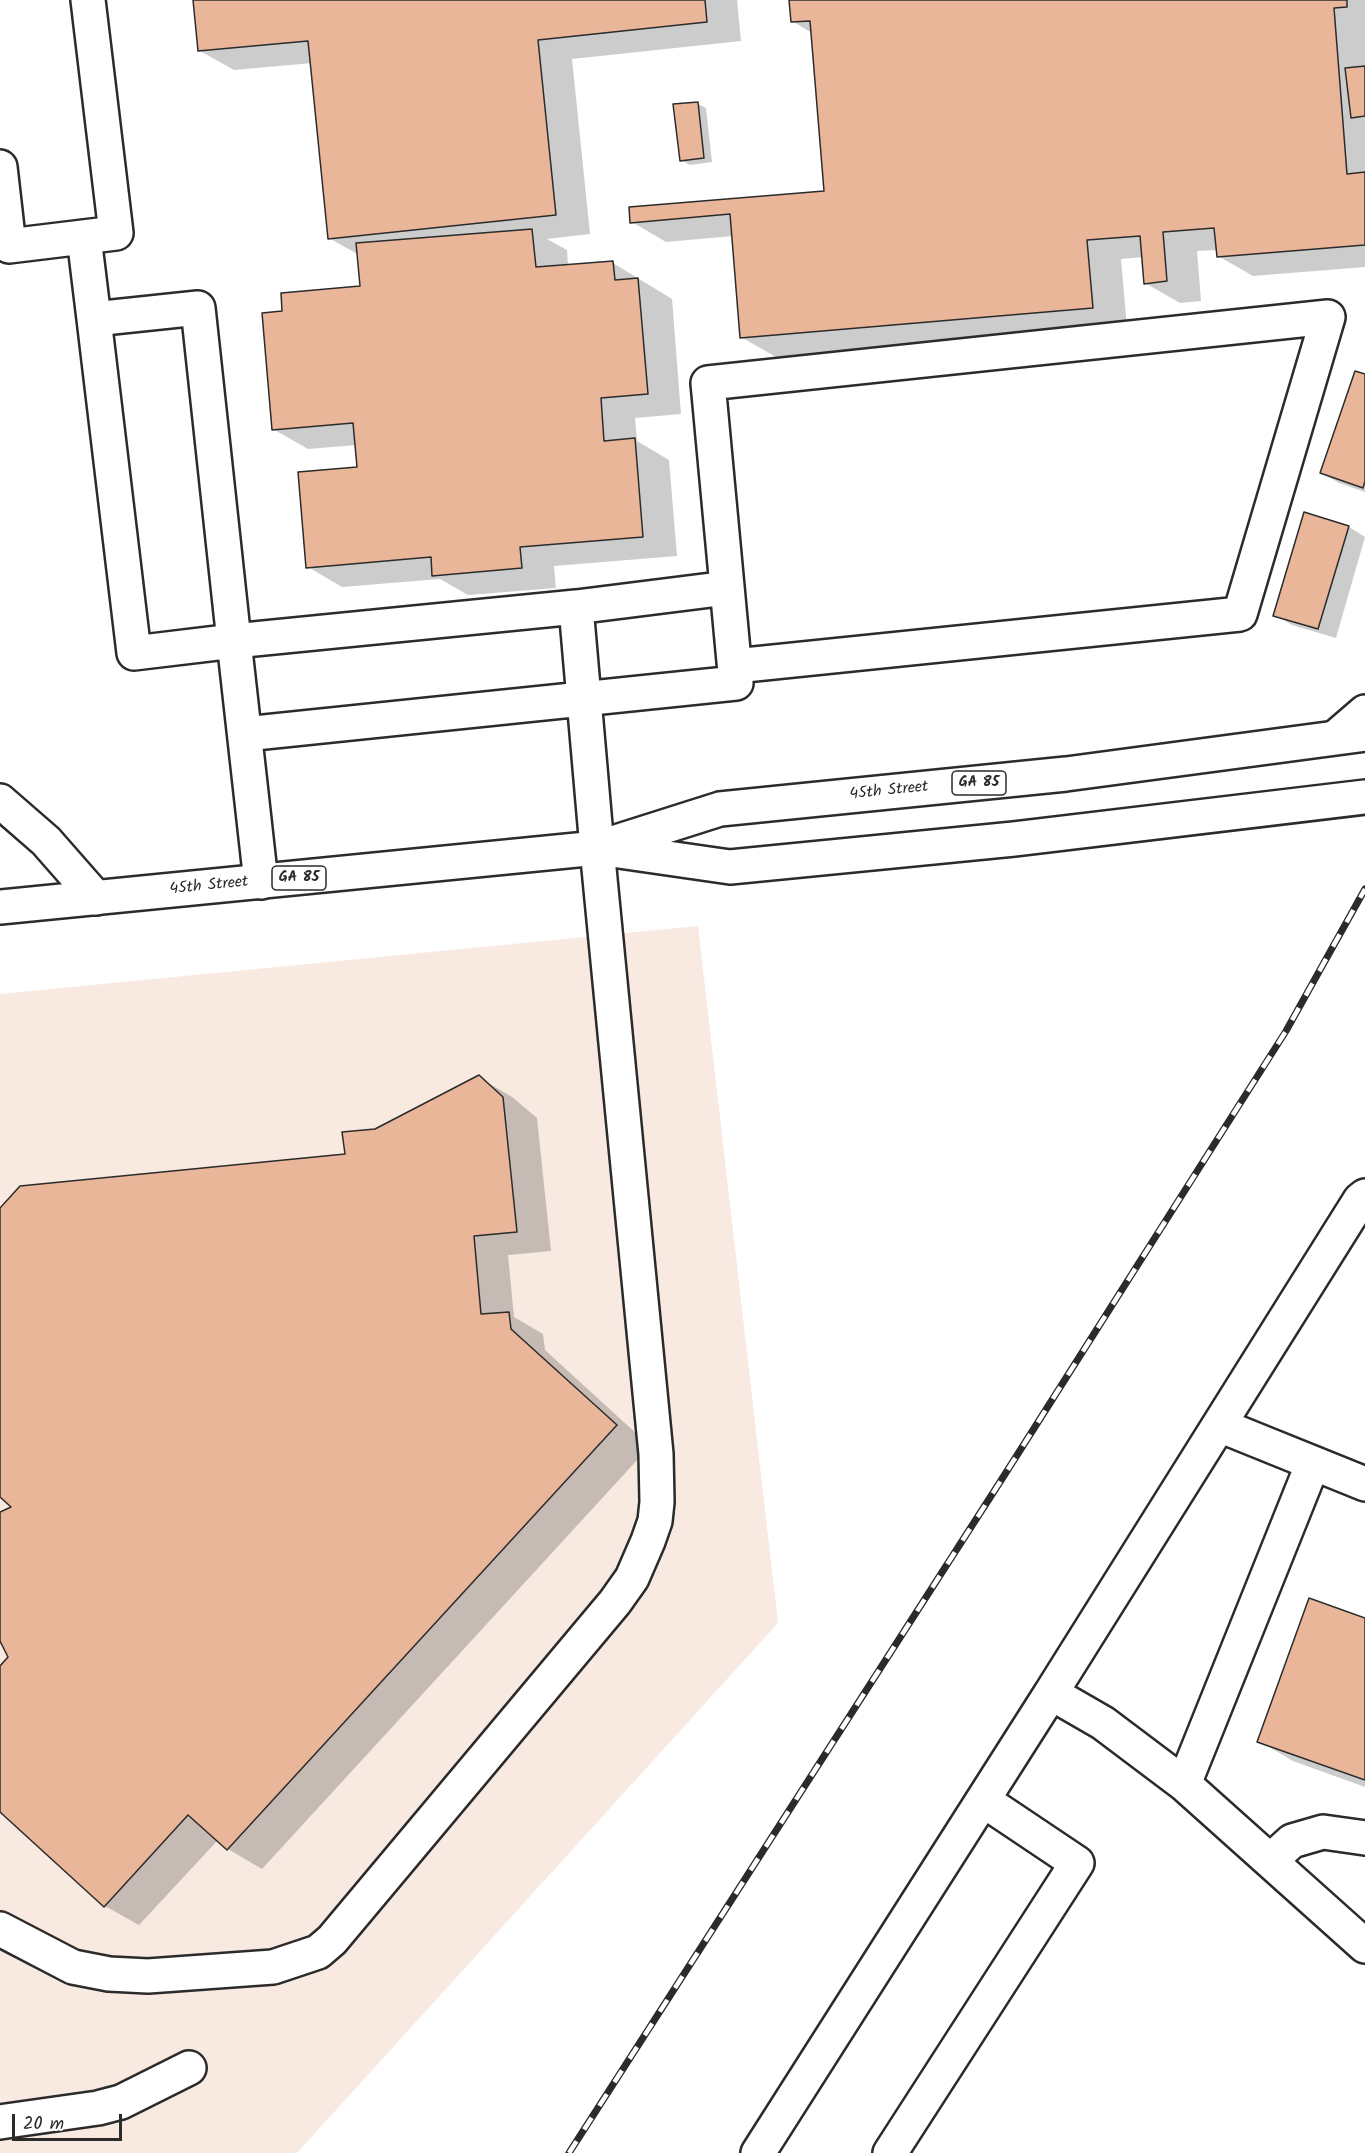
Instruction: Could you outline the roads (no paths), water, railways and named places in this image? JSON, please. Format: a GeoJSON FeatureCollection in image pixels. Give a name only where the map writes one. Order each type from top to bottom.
{"type":"FeatureCollection","features":[{"type":"Feature","properties":{"kind":"main road"},"geometry":{"type":"LineString","coordinates":[[0,167],[9,246],[116,233],[88,0]]}},
{"type":"Feature","properties":{"kind":"main road"},"geometry":{"type":"LineString","coordinates":[[84,237],[134,653],[234,640],[576,607],[727,588]]}},
{"type":"Feature","properties":{"kind":"main road"},"geometry":{"type":"LineString","coordinates":[[94,319],[198,308],[261,882]]}},
{"type":"Feature","properties":{"kind":"main road"},"geometry":{"type":"LineString","coordinates":[[245,735],[736,683],[708,383],[1328,317],[1240,614],[735,666]]}},
{"type":"Feature","properties":{"kind":"main road"},"geometry":{"type":"LineString","coordinates":[[0,1929],[73,1967],[109,1974],[148,1976],[273,1967],[318,1952],[348,1921],[615,1602],[632,1578],[655,1521],[658,1477],[576,607]]}},
{"type":"Feature","properties":{"kind":"main road"},"geometry":{"type":"LineString","coordinates":[[1351,736],[1365,712]]}},
{"type":"Feature","properties":{"kind":"main road","name":"45th Street"},"geometry":{"type":"LineString","coordinates":[[0,907],[597,848],[720,809],[1066,774],[1351,736]]}},
{"type":"Feature","properties":{"kind":"main road","name":"45th Street"},"geometry":{"type":"LineString","coordinates":[[597,848],[730,867],[1014,839],[1365,797]]}},
{"type":"Feature","properties":{"kind":"main road"},"geometry":{"type":"LineString","coordinates":[[0,801],[46,841],[96,898]]}},
{"type":"Feature","properties":{"kind":"main road"},"geometry":{"type":"LineString","coordinates":[[758,2153],[1051,1693],[1360,1200],[1365,1196]]}},
{"type":"Feature","properties":{"kind":"main road"},"geometry":{"type":"LineString","coordinates":[[1219,1425],[1365,1484]]}},
{"type":"Feature","properties":{"kind":"main road"},"geometry":{"type":"LineString","coordinates":[[1184,1784],[1313,1463]]}},
{"type":"Feature","properties":{"kind":"main road"},"geometry":{"type":"LineString","coordinates":[[1051,1693],[1103,1723],[1184,1784],[1365,1946]]}},
{"type":"Feature","properties":{"kind":"main road"},"geometry":{"type":"LineString","coordinates":[[890,2153],[1077,1863],[982,1800]]}},
{"type":"Feature","properties":{"kind":"main road"},"geometry":{"type":"LineString","coordinates":[[1270,1861],[1292,1841],[1323,1832],[1365,1838]]}},
{"type":"Feature","properties":{"kind":"main road"},"geometry":{"type":"LineString","coordinates":[[0,2122],[98,2108],[121,2102],[189,2068]]}},
{"type":"Feature","properties":{"kind":"railway"},"geometry":{"type":"LineString","coordinates":[[569,2153],[1000,1482],[1286,1031],[1365,889]]}}]}
